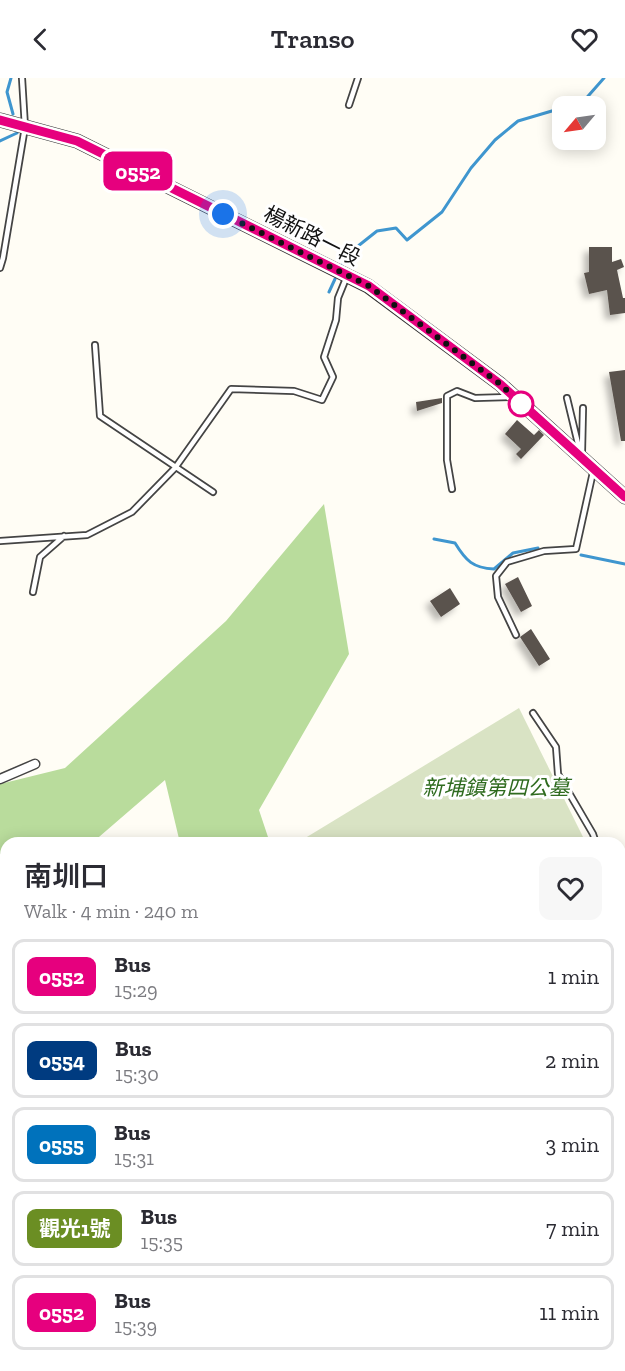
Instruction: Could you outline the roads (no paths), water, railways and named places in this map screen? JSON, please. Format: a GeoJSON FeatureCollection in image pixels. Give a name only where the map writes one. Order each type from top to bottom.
{"type":"FeatureCollection","features":[{"type":"Feature","properties":{"kind":"main road","name":"楊新路一段"},"geometry":{"type":"LineString","coordinates":[[0,120],[77,141],[369,286],[513,397],[625,497]]}},
{"type":"Feature","properties":{"kind":"street"},"geometry":{"type":"LineString","coordinates":[[0,778],[34,764]]}},
{"type":"Feature","properties":{"kind":"lane"},"geometry":{"type":"LineString","coordinates":[[0,268],[25,127],[22,78]]}},
{"type":"Feature","properties":{"kind":"lane"},"geometry":{"type":"LineString","coordinates":[[349,105],[358,78]]}},
{"type":"Feature","properties":{"kind":"lane"},"geometry":{"type":"LineString","coordinates":[[0,541],[87,535],[132,512],[176,468],[231,389],[294,391],[322,400],[333,377],[324,357],[336,320],[338,298],[347,276]]}},
{"type":"Feature","properties":{"kind":"lane"},"geometry":{"type":"LineString","coordinates":[[95,345],[100,416],[213,492]]}},
{"type":"Feature","properties":{"kind":"lane"},"geometry":{"type":"LineString","coordinates":[[453,489],[447,460],[447,396],[457,391],[475,398],[513,397]]}},
{"type":"Feature","properties":{"kind":"lane"},"geometry":{"type":"LineString","coordinates":[[567,398],[581,458]]}},
{"type":"Feature","properties":{"kind":"lane"},"geometry":{"type":"LineString","coordinates":[[581,458],[583,408]]}},
{"type":"Feature","properties":{"kind":"lane"},"geometry":{"type":"LineString","coordinates":[[516,634],[498,597],[496,576],[507,562],[544,551],[576,549],[594,469]]}},
{"type":"Feature","properties":{"kind":"lane"},"geometry":{"type":"LineString","coordinates":[[33,592],[40,557],[64,536]]}},
{"type":"Feature","properties":{"kind":"lane"},"geometry":{"type":"LineString","coordinates":[[533,713],[556,747],[558,774],[594,837]]}},
{"type":"Feature","properties":{"kind":"waterway"},"geometry":{"type":"LineString","coordinates":[[11,78],[7,92],[13,114]]}},
{"type":"Feature","properties":{"kind":"waterway"},"geometry":{"type":"LineString","coordinates":[[588,96],[604,78]]}},
{"type":"Feature","properties":{"kind":"waterway"},"geometry":{"type":"LineString","coordinates":[[343,264],[348,254],[377,231],[396,228],[407,240],[442,212],[471,168],[495,140],[518,121],[552,111]]}},
{"type":"Feature","properties":{"kind":"waterway"},"geometry":{"type":"LineString","coordinates":[[0,141],[17,133]]}},
{"type":"Feature","properties":{"kind":"waterway"},"geometry":{"type":"LineString","coordinates":[[329,292],[335,279]]}},
{"type":"Feature","properties":{"kind":"waterway"},"geometry":{"type":"LineString","coordinates":[[434,539],[455,543],[463,555],[475,565],[494,569],[513,553],[538,548]]}},
{"type":"Feature","properties":{"kind":"waterway"},"geometry":{"type":"LineString","coordinates":[[581,555],[625,564]]}},
{"type":"Feature","properties":{"kind":"park label","name":"新埔鎮第四公墓"},"geometry":{"type":"Point","coordinates":[496,788]}}]}
